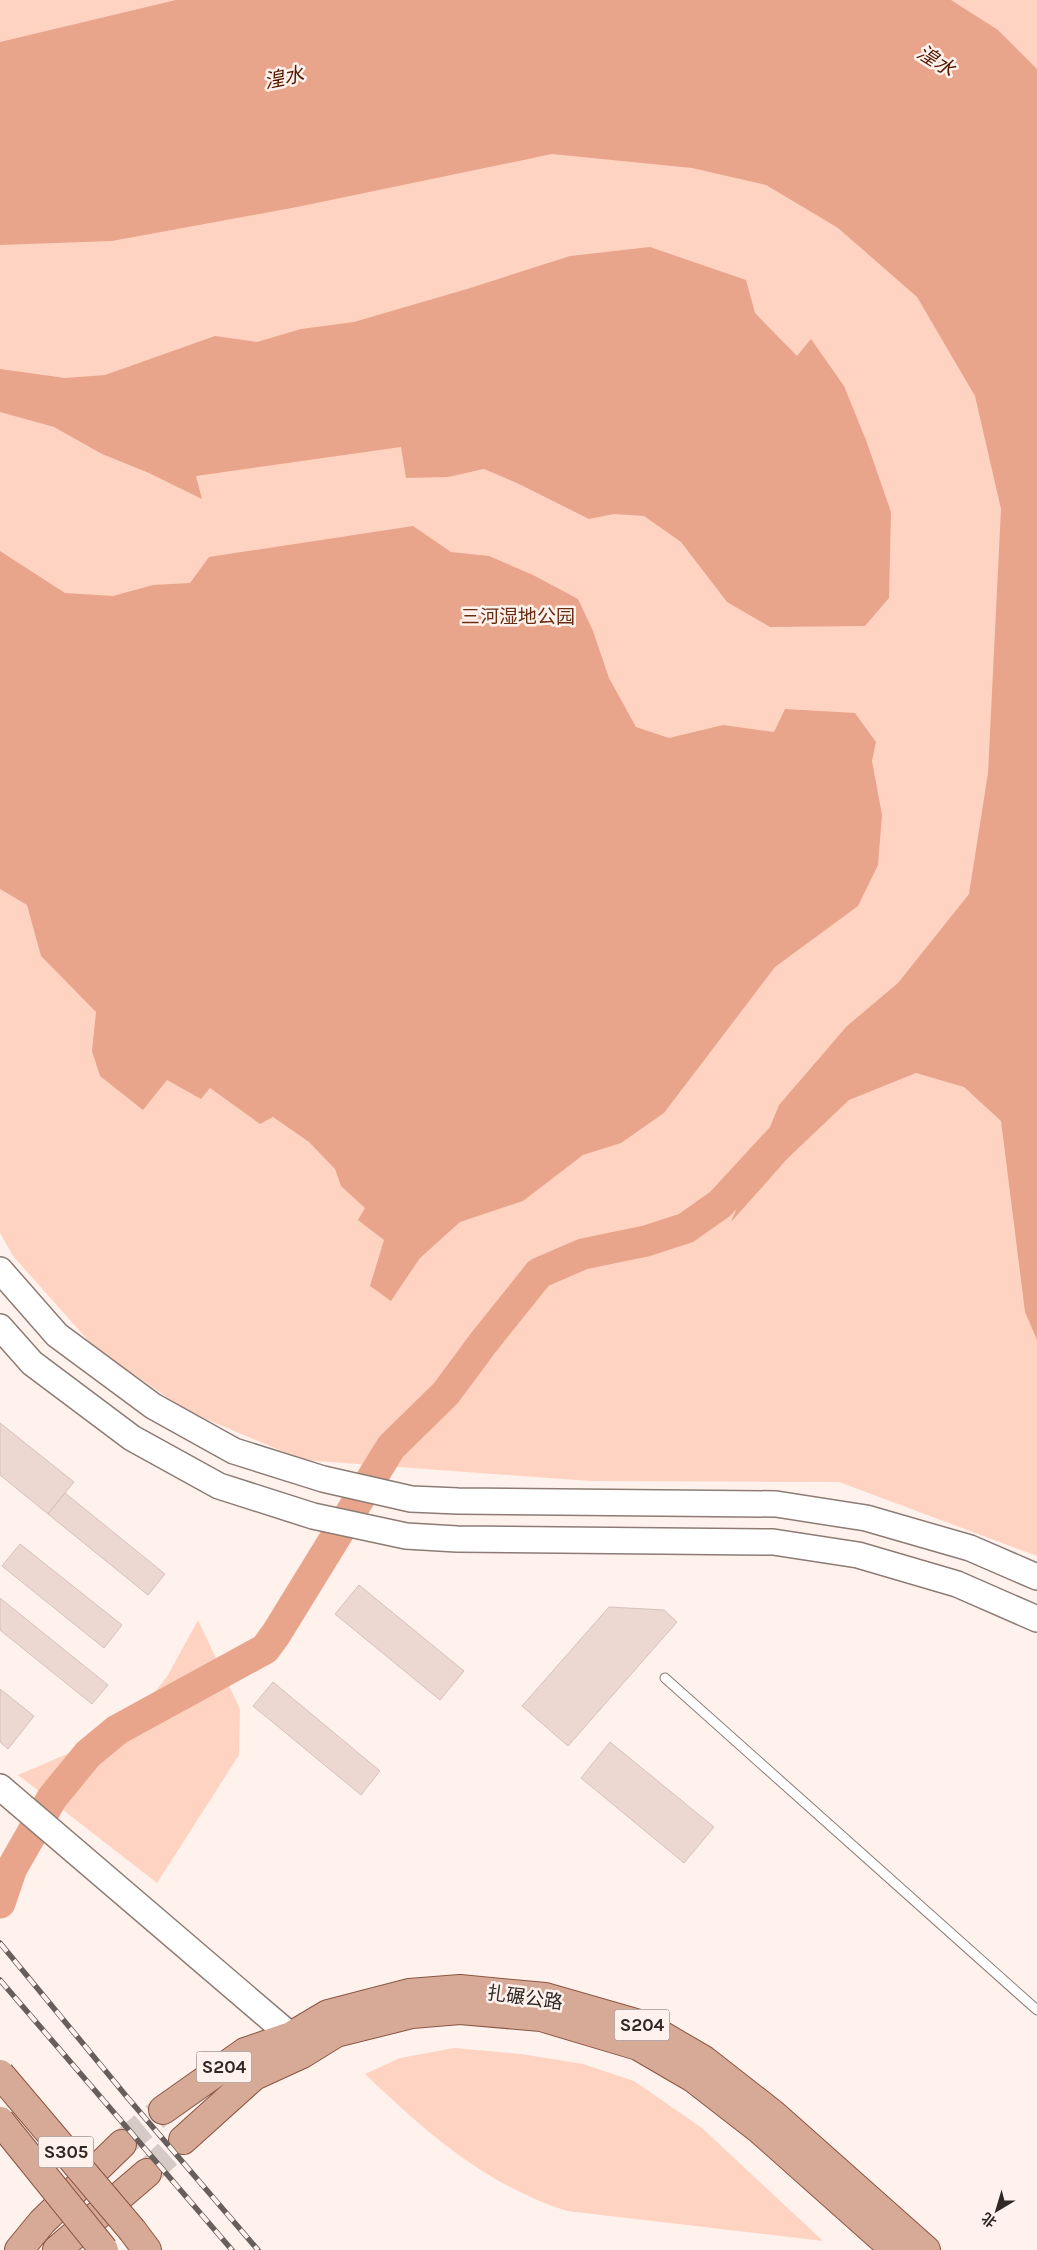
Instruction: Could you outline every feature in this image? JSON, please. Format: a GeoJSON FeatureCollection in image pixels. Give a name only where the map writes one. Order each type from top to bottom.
{"type":"FeatureCollection","features":[{"type":"Feature","properties":{"kind":"main road"},"geometry":{"type":"LineString","coordinates":[[0,1270],[57,1335],[153,1406],[234,1451],[323,1479],[411,1499],[776,1504],[866,1518],[970,1548],[1037,1577]]}},
{"type":"Feature","properties":{"kind":"main road"},"geometry":{"type":"LineString","coordinates":[[0,1327],[32,1363],[132,1438],[219,1486],[313,1516],[406,1536],[457,1539],[773,1542],[858,1554],[957,1584],[1037,1619]]}},
{"type":"Feature","properties":{"kind":"main road"},"geometry":{"type":"LineString","coordinates":[[0,1787],[297,2044]]}},
{"type":"Feature","properties":{"kind":"main road","name":"扎碾公路"},"geometry":{"type":"LineString","coordinates":[[183,2140],[254,2076],[297,2044],[328,2014],[409,1993],[460,1989],[545,1997],[646,2026],[704,2060],[773,2114],[926,2250]]}},
{"type":"Feature","properties":{"kind":"main road","name":"扎碾公路"},"geometry":{"type":"LineString","coordinates":[[163,2110],[245,2052],[297,2044],[412,2014],[460,2010],[541,2017],[638,2046],[693,2078],[760,2130],[895,2250]]}},
{"type":"Feature","properties":{"kind":"main road","name":"S305"},"geometry":{"type":"LineString","coordinates":[[0,2074],[140,2240]]}},
{"type":"Feature","properties":{"kind":"main road","name":"S305"},"geometry":{"type":"LineString","coordinates":[[0,2121],[104,2250]]}},
{"type":"Feature","properties":{"kind":"main road"},"geometry":{"type":"LineString","coordinates":[[19,2250],[42,2222],[122,2144]]}},
{"type":"Feature","properties":{"kind":"main road"},"geometry":{"type":"LineString","coordinates":[[58,2250],[147,2173]]}},
{"type":"Feature","properties":{"kind":"lane"},"geometry":{"type":"LineString","coordinates":[[665,1678],[1037,2010]]}},
{"type":"Feature","properties":{"kind":"green space","name":"三河湿地公园"},"geometry":{"type":"Polygon","coordinates":[[[0,0],[1037,0],[1037,1556],[839,1482],[590,1481],[303,1460],[187,1411],[94,1347],[13,1256],[0,1233],[0,0]]]}},
{"type":"Feature","properties":{"kind":"green space"},"geometry":{"type":"Polygon","coordinates":[[[198,1620],[240,1709],[239,1755],[157,1883],[18,1775],[128,1728],[168,1675],[198,1620]]]}},
{"type":"Feature","properties":{"kind":"green space"},"geometry":{"type":"Polygon","coordinates":[[[454,2048],[521,2054],[583,2064],[634,2081],[702,2128],[823,2241],[567,2211],[509,2187],[483,2172],[434,2136],[365,2074],[400,2058],[454,2048]]]}},
{"type":"Feature","properties":{"kind":"water","name":"湟水"},"geometry":{"type":"Polygon","coordinates":[[[176,0],[951,0],[998,30],[1037,69],[1037,1340],[1025,1312],[1001,1121],[964,1087],[916,1073],[849,1100],[787,1159],[731,1222],[779,1105],[847,1026],[898,983],[969,894],[988,773],[1001,509],[975,396],[917,297],[838,228],[766,185],[692,168],[552,154],[297,207],[112,241],[0,245],[0,42],[176,0]]]}},
{"type":"Feature","properties":{"kind":"water"},"geometry":{"type":"Polygon","coordinates":[[[650,247],[746,280],[755,313],[797,356],[811,339],[844,386],[866,440],[891,512],[889,598],[865,626],[770,627],[727,602],[681,542],[644,516],[614,514],[589,519],[517,483],[484,469],[448,477],[406,478],[401,447],[196,476],[202,499],[149,473],[102,454],[54,427],[0,412],[0,369],[65,378],[105,375],[215,336],[257,342],[301,329],[354,322],[570,256],[650,247]]]}},
{"type":"Feature","properties":{"kind":"water"},"geometry":{"type":"Polygon","coordinates":[[[413,526],[451,552],[489,556],[533,575],[578,599],[593,631],[609,678],[636,727],[669,738],[723,725],[774,732],[785,709],[855,713],[876,742],[872,761],[882,815],[878,865],[858,906],[775,967],[664,1113],[621,1143],[583,1155],[523,1201],[460,1222],[420,1258],[391,1301],[370,1286],[384,1240],[358,1220],[365,1208],[341,1186],[335,1169],[309,1142],[273,1117],[260,1124],[210,1088],[201,1099],[167,1080],[143,1110],[100,1076],[92,1051],[96,1012],[41,956],[27,905],[0,889],[0,551],[65,593],[113,596],[153,585],[190,583],[209,557],[413,526]]]}},
{"type":"Feature","properties":{"kind":"building"},"geometry":{"type":"Polygon","coordinates":[[[0,1423],[74,1482],[48,1514],[0,1475],[0,1423]]]}},
{"type":"Feature","properties":{"kind":"building"},"geometry":{"type":"Polygon","coordinates":[[[65,1493],[165,1574],[148,1595],[48,1514],[65,1493]]]}},
{"type":"Feature","properties":{"kind":"building"},"geometry":{"type":"Polygon","coordinates":[[[20,1544],[122,1625],[104,1648],[2,1566],[20,1544]]]}},
{"type":"Feature","properties":{"kind":"building"},"geometry":{"type":"Polygon","coordinates":[[[359,1585],[464,1671],[440,1700],[335,1614],[359,1585]]]}},
{"type":"Feature","properties":{"kind":"building"},"geometry":{"type":"Polygon","coordinates":[[[0,1598],[108,1685],[92,1704],[0,1630],[0,1598]]]}},
{"type":"Feature","properties":{"kind":"building"},"geometry":{"type":"Polygon","coordinates":[[[609,1607],[664,1610],[677,1622],[568,1746],[522,1706],[609,1607]]]}},
{"type":"Feature","properties":{"kind":"building"},"geometry":{"type":"Polygon","coordinates":[[[273,1682],[380,1771],[361,1795],[253,1706],[273,1682]]]}},
{"type":"Feature","properties":{"kind":"building"},"geometry":{"type":"Polygon","coordinates":[[[0,1689],[34,1716],[8,1749],[0,1742],[0,1689]]]}},
{"type":"Feature","properties":{"kind":"building"},"geometry":{"type":"Polygon","coordinates":[[[610,1742],[714,1827],[684,1863],[581,1778],[610,1742]]]}},
{"type":"Feature","properties":{"kind":"waterway"},"geometry":{"type":"LineString","coordinates":[[0,1903],[12,1868],[52,1798],[88,1754],[117,1730],[265,1649],[391,1447],[446,1393],[539,1273],[583,1254],[646,1241],[686,1228],[720,1204],[781,1138]]}},
{"type":"Feature","properties":{"kind":"tunnel"},"geometry":{"type":"LineString","coordinates":[[122,2144],[163,2110]]}},
{"type":"Feature","properties":{"kind":"tunnel"},"geometry":{"type":"LineString","coordinates":[[147,2173],[183,2140]]}},
{"type":"Feature","properties":{"kind":"railway"},"geometry":{"type":"LineString","coordinates":[[0,1943],[127,2097],[258,2250]]}},
{"type":"Feature","properties":{"kind":"railway"},"geometry":{"type":"LineString","coordinates":[[0,1980],[232,2250]]}}]}
